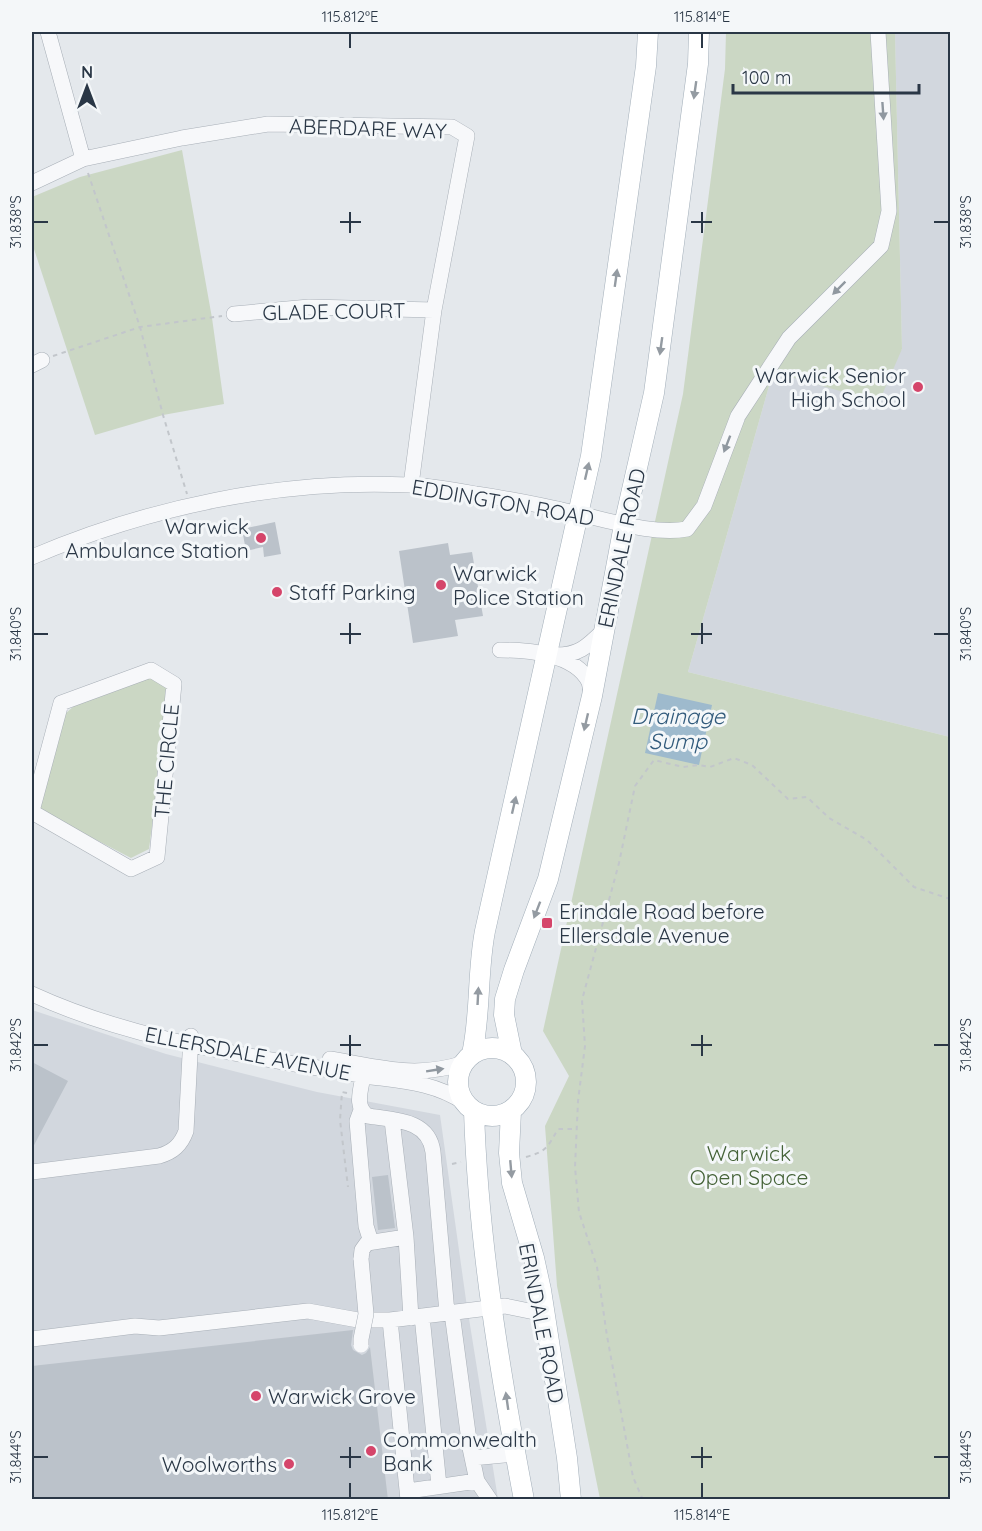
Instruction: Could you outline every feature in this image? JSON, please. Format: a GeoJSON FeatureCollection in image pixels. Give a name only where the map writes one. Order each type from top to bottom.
{"type":"FeatureCollection","features":[{"type":"Feature","properties":{"kind":"main road","name":"ERINDALE ROAD"},"geometry":{"type":"LineString","coordinates":[[524,1500],[482,1228],[470,1107],[460,1093],[458,1083],[459,1072],[476,1038],[481,955],[591,456],[646,66],[648,32]]}},
{"type":"Feature","properties":{"kind":"main road","name":"ERINDALE ROAD"},"geometry":{"type":"LineString","coordinates":[[572,1500],[534,1258],[512,1183],[509,1153],[511,1111],[524,1094],[526,1083],[525,1072],[520,1062],[512,1054],[504,1015],[505,999],[548,879],[592,696],[624,525],[654,393],[698,64],[699,32]]}},
{"type":"Feature","properties":{"kind":"main road"},"geometry":{"type":"LineString","coordinates":[[468,1058],[482,1049],[492,1048],[512,1054]]}},
{"type":"Feature","properties":{"kind":"main road"},"geometry":{"type":"LineString","coordinates":[[470,1107],[486,1115],[499,1115],[511,1111]]}},
{"type":"Feature","properties":{"kind":"street"},"geometry":{"type":"LineString","coordinates":[[48,32],[83,159]]}},
{"type":"Feature","properties":{"kind":"street","name":"EDDINGTON ROAD"},"geometry":{"type":"LineString","coordinates":[[32,557],[67,542],[190,505],[276,490],[361,483],[411,485],[477,494],[577,513],[624,525],[676,531],[687,529],[704,506],[738,416],[789,338],[881,246],[889,211],[878,32]]}},
{"type":"Feature","properties":{"kind":"street","name":"ABERDARE WAY"},"geometry":{"type":"LineString","coordinates":[[32,183],[83,159],[182,138],[268,124],[452,127],[467,136],[434,310],[411,485]]}},
{"type":"Feature","properties":{"kind":"street","name":"GLADE COURT"},"geometry":{"type":"LineString","coordinates":[[234,314],[309,307],[434,310]]}},
{"type":"Feature","properties":{"kind":"street"},"geometry":{"type":"LineString","coordinates":[[547,655],[569,656],[589,645],[604,630]]}},
{"type":"Feature","properties":{"kind":"street"},"geometry":{"type":"LineString","coordinates":[[500,650],[530,650],[567,662],[580,670],[589,682],[592,696]]}},
{"type":"Feature","properties":{"kind":"street","name":"THE CIRCLE"},"geometry":{"type":"LineString","coordinates":[[151,670],[174,684],[157,857],[131,869],[32,811],[61,703],[151,670]]}},
{"type":"Feature","properties":{"kind":"street","name":"ELLERSDALE AVENUE"},"geometry":{"type":"LineString","coordinates":[[32,983],[91,1007],[191,1041],[363,1076],[436,1088],[448,1092],[470,1107]]}},
{"type":"Feature","properties":{"kind":"street","name":"ELLERSDALE AVENUE"},"geometry":{"type":"LineString","coordinates":[[32,994],[88,1017],[145,1035],[415,1073],[435,1071],[468,1058]]}},
{"type":"Feature","properties":{"kind":"street"},"geometry":{"type":"LineString","coordinates":[[32,1172],[159,1156],[174,1150],[186,1131],[191,1041]]}},
{"type":"Feature","properties":{"kind":"street"},"geometry":{"type":"LineString","coordinates":[[363,1076],[359,1101],[361,1110],[357,1121],[366,1226],[371,1242]]}},
{"type":"Feature","properties":{"kind":"street"},"geometry":{"type":"LineString","coordinates":[[361,1110],[368,1116],[419,1127],[427,1134],[432,1145],[449,1313],[472,1458],[477,1481],[490,1500]]}},
{"type":"Feature","properties":{"kind":"street"},"geometry":{"type":"LineString","coordinates":[[392,1120],[416,1317],[440,1486]]}},
{"type":"Feature","properties":{"kind":"street"},"geometry":{"type":"LineString","coordinates":[[362,1345],[366,1314],[361,1259],[365,1245],[406,1237]]}},
{"type":"Feature","properties":{"kind":"street"},"geometry":{"type":"LineString","coordinates":[[32,1339],[135,1326],[159,1328],[308,1311],[358,1320],[390,1320],[493,1308],[520,1308],[544,1314]]}},
{"type":"Feature","properties":{"kind":"street"},"geometry":{"type":"LineString","coordinates":[[390,1320],[408,1495],[440,1486],[477,1481]]}},
{"type":"Feature","properties":{"kind":"street"},"geometry":{"type":"LineString","coordinates":[[472,1458],[516,1454]]}},
{"type":"Feature","properties":{"kind":"path"},"geometry":{"type":"LineString","coordinates":[[83,159],[140,327],[190,505]]}},
{"type":"Feature","properties":{"kind":"path"},"geometry":{"type":"LineString","coordinates":[[37,362],[140,327],[234,314]]}},
{"type":"Feature","properties":{"kind":"path"},"geometry":{"type":"LineString","coordinates":[[643,1500],[633,1478],[597,1267],[579,1212],[575,1167],[578,1101],[585,1046],[582,1000],[619,863],[635,786],[654,760],[682,767],[699,765],[710,767],[734,758],[752,765],[788,799],[807,797],[829,818],[867,840],[914,887],[951,899]]}},
{"type":"Feature","properties":{"kind":"path"},"geometry":{"type":"LineString","coordinates":[[533,1155],[541,1153],[549,1145],[558,1130],[576,1129]]}},
{"type":"Feature","properties":{"kind":"shaded area","name":"Warwick Senior High School"},"geometry":{"type":"Polygon","coordinates":[[[895,32],[950,32],[950,737],[688,672],[773,372],[902,350],[895,32]]]}},
{"type":"Feature","properties":{"kind":"shaded area"},"geometry":{"type":"Polygon","coordinates":[[[32,1010],[166,1054],[317,1092],[440,1115],[466,1300],[498,1499],[32,1499],[32,1010]]]}},
{"type":"Feature","properties":{"kind":"green space","name":"Warwick Open Space"},"geometry":{"type":"Polygon","coordinates":[[[726,32],[895,32],[902,349],[879,402],[773,372],[688,672],[950,737],[950,1499],[600,1499],[557,1286],[545,1126],[569,1076],[543,1031],[683,394],[725,69],[726,32]]]}},
{"type":"Feature","properties":{"kind":"green space"},"geometry":{"type":"Polygon","coordinates":[[[182,150],[212,318],[224,404],[163,415],[95,435],[32,243],[32,197],[80,177],[182,150]]]}},
{"type":"Feature","properties":{"kind":"green space"},"geometry":{"type":"Polygon","coordinates":[[[149,678],[164,682],[170,689],[149,849],[131,858],[39,810],[66,713],[74,706],[149,678]]]}},
{"type":"Feature","properties":{"kind":"water","name":"Drainage Sump"},"geometry":{"type":"Polygon","coordinates":[[[658,693],[712,705],[699,765],[645,753],[658,693]]]}},
{"type":"Feature","properties":{"kind":"building","name":"Warwick Ambulance Station"},"geometry":{"type":"Polygon","coordinates":[[[275,522],[281,554],[264,557],[263,547],[246,551],[242,529],[275,522]]]}},
{"type":"Feature","properties":{"kind":"building","name":"Warwick Police Station"},"geometry":{"type":"Polygon","coordinates":[[[448,543],[450,555],[472,552],[483,616],[455,620],[458,636],[413,643],[399,551],[448,543]]]}},
{"type":"Feature","properties":{"kind":"building"},"geometry":{"type":"Polygon","coordinates":[[[32,1062],[68,1081],[32,1149],[32,1062]]]}},
{"type":"Feature","properties":{"kind":"building"},"geometry":{"type":"Polygon","coordinates":[[[388,1175],[395,1228],[378,1230],[372,1177],[388,1175]]]}},
{"type":"Feature","properties":{"kind":"building","name":"Warwick Grove"},"geometry":{"type":"Polygon","coordinates":[[[353,1330],[351,1345],[353,1350],[362,1355],[370,1347],[388,1500],[32,1500],[32,1366],[353,1330]]]}},
{"type":"Feature","properties":{"kind":"place","name":"Warwick Senior High School"},"geometry":{"type":"Point","coordinates":[918,387]}},
{"type":"Feature","properties":{"kind":"place","name":"Warwick Ambulance Station"},"geometry":{"type":"Point","coordinates":[261,538]}},
{"type":"Feature","properties":{"kind":"place","name":"Warwick Police Station"},"geometry":{"type":"Point","coordinates":[441,585]}},
{"type":"Feature","properties":{"kind":"place","name":"Staff Parking"},"geometry":{"type":"Point","coordinates":[277,592]}},
{"type":"Feature","properties":{"kind":"place","name":"Erindale Road before Ellersdale Avenue"},"geometry":{"type":"Point","coordinates":[547,923]}},
{"type":"Feature","properties":{"kind":"place","name":"Warwick Grove"},"geometry":{"type":"Point","coordinates":[256,1396]}},
{"type":"Feature","properties":{"kind":"place","name":"Commonwealth Bank"},"geometry":{"type":"Point","coordinates":[371,1451]}},
{"type":"Feature","properties":{"kind":"place","name":"Woolworths"},"geometry":{"type":"Point","coordinates":[289,1464]}}]}
